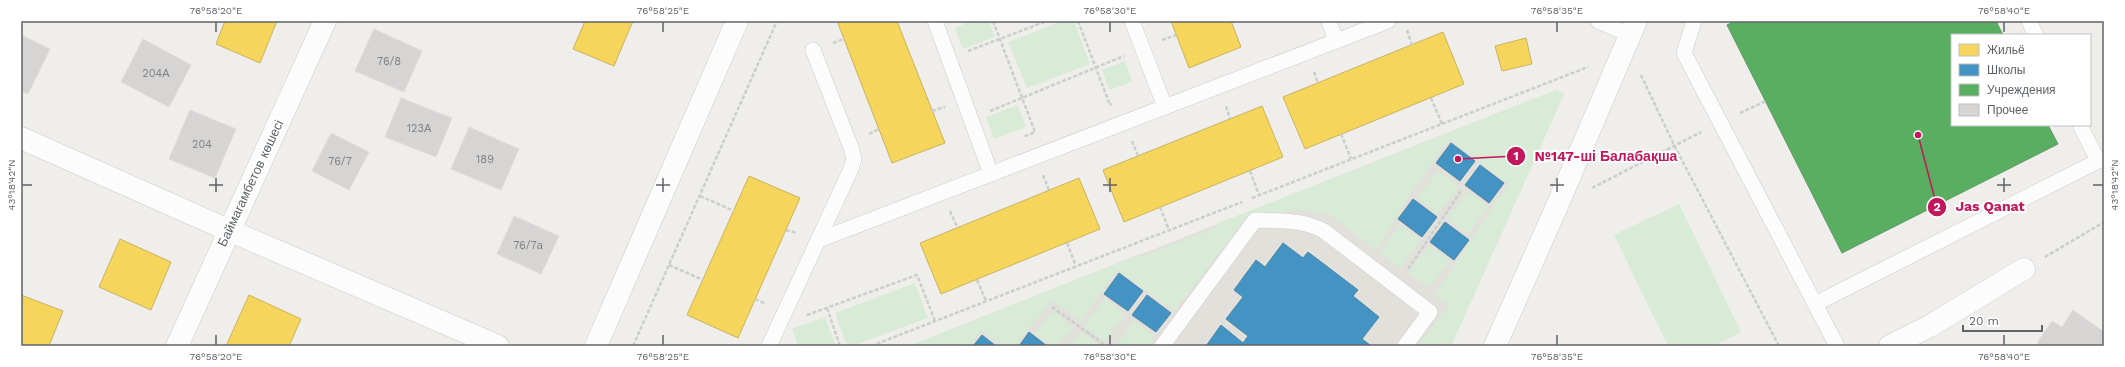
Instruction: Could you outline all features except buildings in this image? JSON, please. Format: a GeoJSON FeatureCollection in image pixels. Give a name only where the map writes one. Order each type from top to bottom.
{"type":"FeatureCollection","features":[{"type":"Feature","properties":{"kind":"street","name":"Баймагамбетов көшесі"},"geometry":{"type":"LineString","coordinates":[[177,346],[228,230],[325,21]]}},
{"type":"Feature","properties":{"kind":"street"},"geometry":{"type":"LineString","coordinates":[[596,346],[737,21]]}},
{"type":"Feature","properties":{"kind":"street"},"geometry":{"type":"LineString","coordinates":[[1495,346],[1558,206],[1631,33]]}},
{"type":"Feature","properties":{"kind":"street"},"geometry":{"type":"LineString","coordinates":[[21,138],[228,230],[498,346]]}},
{"type":"Feature","properties":{"kind":"street"},"geometry":{"type":"LineString","coordinates":[[1890,346],[1930,326],[2024,269]]}},
{"type":"Feature","properties":{"kind":"lane"},"geometry":{"type":"LineString","coordinates":[[935,21],[991,174]]}},
{"type":"Feature","properties":{"kind":"lane"},"geometry":{"type":"LineString","coordinates":[[1132,21],[1165,107]]}},
{"type":"Feature","properties":{"kind":"lane"},"geometry":{"type":"LineString","coordinates":[[1328,21],[1336,41]]}},
{"type":"Feature","properties":{"kind":"lane"},"geometry":{"type":"LineString","coordinates":[[818,240],[1388,21]]}},
{"type":"Feature","properties":{"kind":"lane"},"geometry":{"type":"LineString","coordinates":[[1598,21],[1631,33]]}},
{"type":"Feature","properties":{"kind":"lane"},"geometry":{"type":"LineString","coordinates":[[1694,21],[1684,53],[1837,346]]}},
{"type":"Feature","properties":{"kind":"lane"},"geometry":{"type":"LineString","coordinates":[[2029,21],[2036,34]]}},
{"type":"Feature","properties":{"kind":"lane"},"geometry":{"type":"LineString","coordinates":[[769,346],[851,169],[854,159],[852,150],[813,50]]}},
{"type":"Feature","properties":{"kind":"lane"},"geometry":{"type":"LineString","coordinates":[[1814,304],[2098,162],[2080,126]]}},
{"type":"Feature","properties":{"kind":"lane"},"geometry":{"type":"LineString","coordinates":[[1162,346],[1255,220],[1298,221],[1314,226],[1430,312],[1405,346]]}},
{"type":"Feature","properties":{"kind":"path"},"geometry":{"type":"LineString","coordinates":[[633,346],[777,21]]}},
{"type":"Feature","properties":{"kind":"path"},"geometry":{"type":"LineString","coordinates":[[993,21],[1035,132],[1020,138]]}},
{"type":"Feature","properties":{"kind":"path"},"geometry":{"type":"LineString","coordinates":[[948,58],[1047,21]]}},
{"type":"Feature","properties":{"kind":"path"},"geometry":{"type":"LineString","coordinates":[[1078,21],[1110,105],[1117,102]]}},
{"type":"Feature","properties":{"kind":"path"},"geometry":{"type":"LineString","coordinates":[[1406,27],[1412,45]]}},
{"type":"Feature","properties":{"kind":"path"},"geometry":{"type":"LineString","coordinates":[[1631,33],[1674,145],[1779,346]]}},
{"type":"Feature","properties":{"kind":"path"},"geometry":{"type":"LineString","coordinates":[[971,119],[1143,48]]}},
{"type":"Feature","properties":{"kind":"path"},"geometry":{"type":"LineString","coordinates":[[1431,98],[1442,124]]}},
{"type":"Feature","properties":{"kind":"path"},"geometry":{"type":"LineString","coordinates":[[1558,206],[1674,145],[1766,101]]}},
{"type":"Feature","properties":{"kind":"path"},"geometry":{"type":"LineString","coordinates":[[1341,134],[1351,159]]}},
{"type":"Feature","properties":{"kind":"path"},"geometry":{"type":"LineString","coordinates":[[1250,171],[1259,195]]}},
{"type":"Feature","properties":{"kind":"path"},"geometry":{"type":"LineString","coordinates":[[1396,286],[1461,191]]}},
{"type":"Feature","properties":{"kind":"path"},"geometry":{"type":"LineString","coordinates":[[700,196],[734,211]]}},
{"type":"Feature","properties":{"kind":"path"},"geometry":{"type":"LineString","coordinates":[[1160,207],[1169,230]]}},
{"type":"Feature","properties":{"kind":"path"},"geometry":{"type":"LineString","coordinates":[[2024,269],[2104,222]]}},
{"type":"Feature","properties":{"kind":"path"},"geometry":{"type":"LineString","coordinates":[[1067,243],[1076,266]]}},
{"type":"Feature","properties":{"kind":"path"},"geometry":{"type":"LineString","coordinates":[[669,265],[703,280]]}},
{"type":"Feature","properties":{"kind":"path"},"geometry":{"type":"LineString","coordinates":[[779,325],[917,275],[935,321]]}},
{"type":"Feature","properties":{"kind":"path"},"geometry":{"type":"LineString","coordinates":[[977,280],[986,302]]}},
{"type":"Feature","properties":{"kind":"path"},"geometry":{"type":"LineString","coordinates":[[1052,307],[1106,346]]}},
{"type":"Feature","properties":{"kind":"path"},"geometry":{"type":"LineString","coordinates":[[826,308],[840,346]]}},
{"type":"Feature","properties":{"kind":"shaded area"},"geometry":{"type":"Polygon","coordinates":[[[1556,90],[1564,94],[1451,346],[909,346],[1556,90]]]}},
{"type":"Feature","properties":{"kind":"green space"},"geometry":{"type":"Polygon","coordinates":[[[971,21],[989,21],[995,37],[963,49],[955,28],[971,21]]]}},
{"type":"Feature","properties":{"kind":"green space"},"geometry":{"type":"Polygon","coordinates":[[[1062,21],[1074,21],[1090,64],[1027,88],[1008,42],[1062,21]]]}},
{"type":"Feature","properties":{"kind":"green space"},"geometry":{"type":"Polygon","coordinates":[[[1125,61],[1132,82],[1109,90],[1102,70],[1125,61]]]}},
{"type":"Feature","properties":{"kind":"green space"},"geometry":{"type":"Polygon","coordinates":[[[1554,91],[1564,94],[1451,346],[1418,346],[1449,305],[1435,295],[1508,184],[1449,139],[1410,194],[1376,250],[1328,213],[1302,210],[1249,214],[1174,311],[1117,270],[1081,321],[1052,300],[1015,346],[1003,346],[981,330],[970,346],[909,346],[1140,254],[1141,257],[1219,226],[1216,224],[1554,91]]]}},
{"type":"Feature","properties":{"kind":"green space"},"geometry":{"type":"Polygon","coordinates":[[[1018,105],[1026,127],[994,139],[986,117],[1018,105]]]}},
{"type":"Feature","properties":{"kind":"green space"},"geometry":{"type":"Polygon","coordinates":[[[1438,171],[1459,187],[1438,214],[1418,198],[1438,171]]]}},
{"type":"Feature","properties":{"kind":"green space"},"geometry":{"type":"Polygon","coordinates":[[[1468,191],[1488,207],[1468,234],[1447,219],[1468,191]]]}},
{"type":"Feature","properties":{"kind":"green space"},"geometry":{"type":"Polygon","coordinates":[[[1679,204],[1741,332],[1713,346],[1668,346],[1614,235],[1679,204]]]}},
{"type":"Feature","properties":{"kind":"green space"},"geometry":{"type":"Polygon","coordinates":[[[1400,225],[1421,240],[1400,268],[1380,252],[1400,225]]]}},
{"type":"Feature","properties":{"kind":"green space"},"geometry":{"type":"Polygon","coordinates":[[[1429,246],[1450,261],[1429,288],[1408,273],[1429,246]]]}},
{"type":"Feature","properties":{"kind":"green space"},"geometry":{"type":"Polygon","coordinates":[[[915,283],[928,318],[852,346],[847,346],[835,313],[915,283]]]}},
{"type":"Feature","properties":{"kind":"green space"},"geometry":{"type":"Polygon","coordinates":[[[1105,298],[1125,314],[1104,341],[1084,326],[1105,298]]]}},
{"type":"Feature","properties":{"kind":"green space"},"geometry":{"type":"Polygon","coordinates":[[[1053,311],[1073,327],[1058,346],[1051,346],[1035,334],[1053,311]]]}},
{"type":"Feature","properties":{"kind":"green space"},"geometry":{"type":"Polygon","coordinates":[[[825,317],[836,346],[798,346],[792,329],[825,317]]]}},
{"type":"Feature","properties":{"kind":"green space"},"geometry":{"type":"Polygon","coordinates":[[[1134,321],[1155,336],[1148,346],[1116,346],[1134,321]]]}},
{"type":"Feature","properties":{"kind":"green space"},"geometry":{"type":"Polygon","coordinates":[[[1081,332],[1099,346],[1070,346],[1081,332]]]}},
{"type":"Feature","properties":{"kind":"place","name":"Jas Qanat"},"geometry":{"type":"Point","coordinates":[1918,135]}},
{"type":"Feature","properties":{"kind":"place","name":"№147-ші Балабақша"},"geometry":{"type":"Point","coordinates":[1458,159]}}]}
